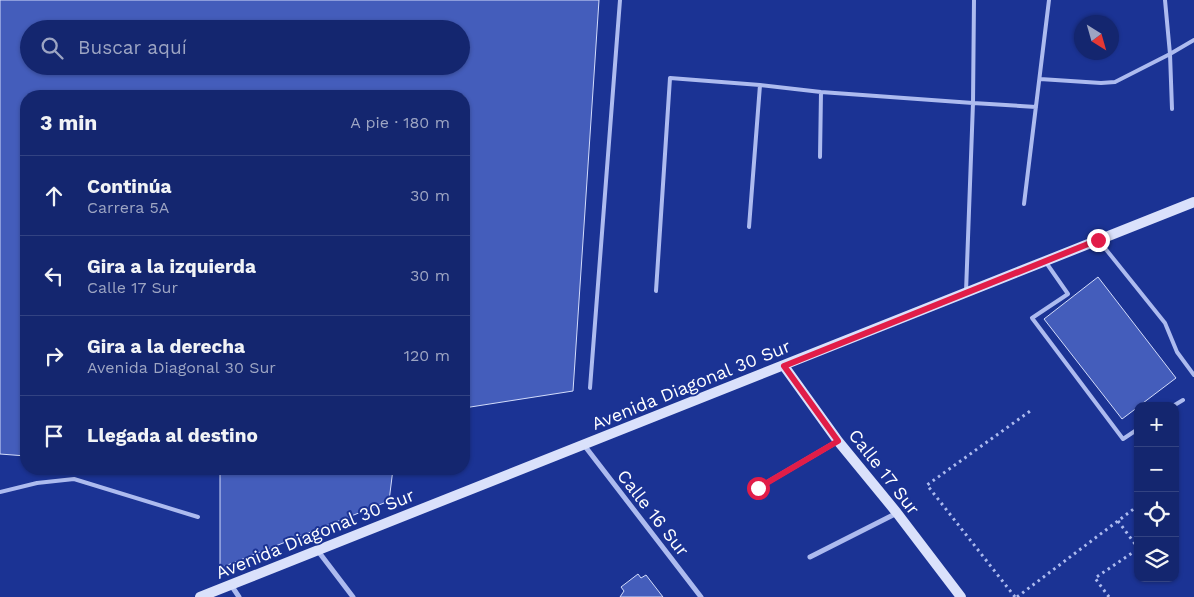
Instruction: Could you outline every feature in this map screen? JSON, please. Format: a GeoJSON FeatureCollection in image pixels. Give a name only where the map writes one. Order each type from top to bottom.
{"type":"FeatureCollection","features":[{"type":"Feature","properties":{"kind":"street","name":"Avenida Diagonal 30 Sur"},"geometry":{"type":"LineString","coordinates":[[200,597],[1194,202]]}},
{"type":"Feature","properties":{"kind":"street","name":"Calle 17 Sur"},"geometry":{"type":"LineString","coordinates":[[784,366],[838,441],[962,597]]}},
{"type":"Feature","properties":{"kind":"street"},"geometry":{"type":"LineString","coordinates":[[758,488],[838,441]]}},
{"type":"Feature","properties":{"kind":"street","name":"Calle 16 Sur"},"geometry":{"type":"LineString","coordinates":[[584,445],[701,597]]}},
{"type":"Feature","properties":{"kind":"street"},"geometry":{"type":"LineString","coordinates":[[810,557],[897,513]]}},
{"type":"Feature","properties":{"kind":"street"},"geometry":{"type":"LineString","coordinates":[[318,550],[352,597]]}},
{"type":"Feature","properties":{"kind":"street"},"geometry":{"type":"LineString","coordinates":[[230,585],[240,597]]}},
{"type":"Feature","properties":{"kind":"lane"},"geometry":{"type":"LineString","coordinates":[[590,388],[620,0]]}},
{"type":"Feature","properties":{"kind":"lane"},"geometry":{"type":"LineString","coordinates":[[966,293],[973,103],[974,0]]}},
{"type":"Feature","properties":{"kind":"lane"},"geometry":{"type":"LineString","coordinates":[[1024,204],[1049,0]]}},
{"type":"Feature","properties":{"kind":"lane"},"geometry":{"type":"LineString","coordinates":[[1166,0],[1172,109]]}},
{"type":"Feature","properties":{"kind":"lane"},"geometry":{"type":"LineString","coordinates":[[1040,79],[1102,83],[1115,82],[1194,40]]}},
{"type":"Feature","properties":{"kind":"lane"},"geometry":{"type":"LineString","coordinates":[[656,291],[670,78],[820,92],[1036,107]]}},
{"type":"Feature","properties":{"kind":"lane"},"geometry":{"type":"LineString","coordinates":[[749,227],[760,85]]}},
{"type":"Feature","properties":{"kind":"lane"},"geometry":{"type":"LineString","coordinates":[[820,92],[820,157]]}},
{"type":"Feature","properties":{"kind":"lane"},"geometry":{"type":"LineString","coordinates":[[1098,240],[1165,324],[1177,352],[1194,375]]}},
{"type":"Feature","properties":{"kind":"lane"},"geometry":{"type":"LineString","coordinates":[[1045,261],[1068,294],[1032,318],[1123,439],[1134,432]]}},
{"type":"Feature","properties":{"kind":"lane"},"geometry":{"type":"LineString","coordinates":[[1179,403],[1183,400]]}},
{"type":"Feature","properties":{"kind":"lane"},"geometry":{"type":"LineString","coordinates":[[0,492],[37,483],[74,479],[198,517]]}},
{"type":"Feature","properties":{"kind":"path"},"geometry":{"type":"LineString","coordinates":[[1033,410],[927,485],[1016,597],[1134,509]]}},
{"type":"Feature","properties":{"kind":"path"},"geometry":{"type":"LineString","coordinates":[[1118,521],[1134,543]]}},
{"type":"Feature","properties":{"kind":"path"},"geometry":{"type":"LineString","coordinates":[[1109,597],[1094,578],[1134,551]]}},
{"type":"Feature","properties":{"kind":"building"},"geometry":{"type":"Polygon","coordinates":[[[0,0],[599,0],[573,391],[470,407],[470,90],[20,90],[20,456],[0,454],[0,0]]]}},
{"type":"Feature","properties":{"kind":"building"},"geometry":{"type":"Polygon","coordinates":[[[1098,277],[1176,378],[1144,402],[1134,402],[1134,410],[1122,419],[1044,319],[1098,277]]]}},
{"type":"Feature","properties":{"kind":"building"},"geometry":{"type":"Polygon","coordinates":[[[220,475],[392,475],[389,501],[220,568],[220,475]]]}},
{"type":"Feature","properties":{"kind":"building"},"geometry":{"type":"Polygon","coordinates":[[[638,574],[641,578],[646,575],[663,597],[620,597],[624,591],[621,587],[638,574]]]}},
{"type":"Feature","properties":{"kind":"route"},"geometry":{"type":"LineString","coordinates":[[758,488],[838,441],[784,366],[1098,240]]}}]}
